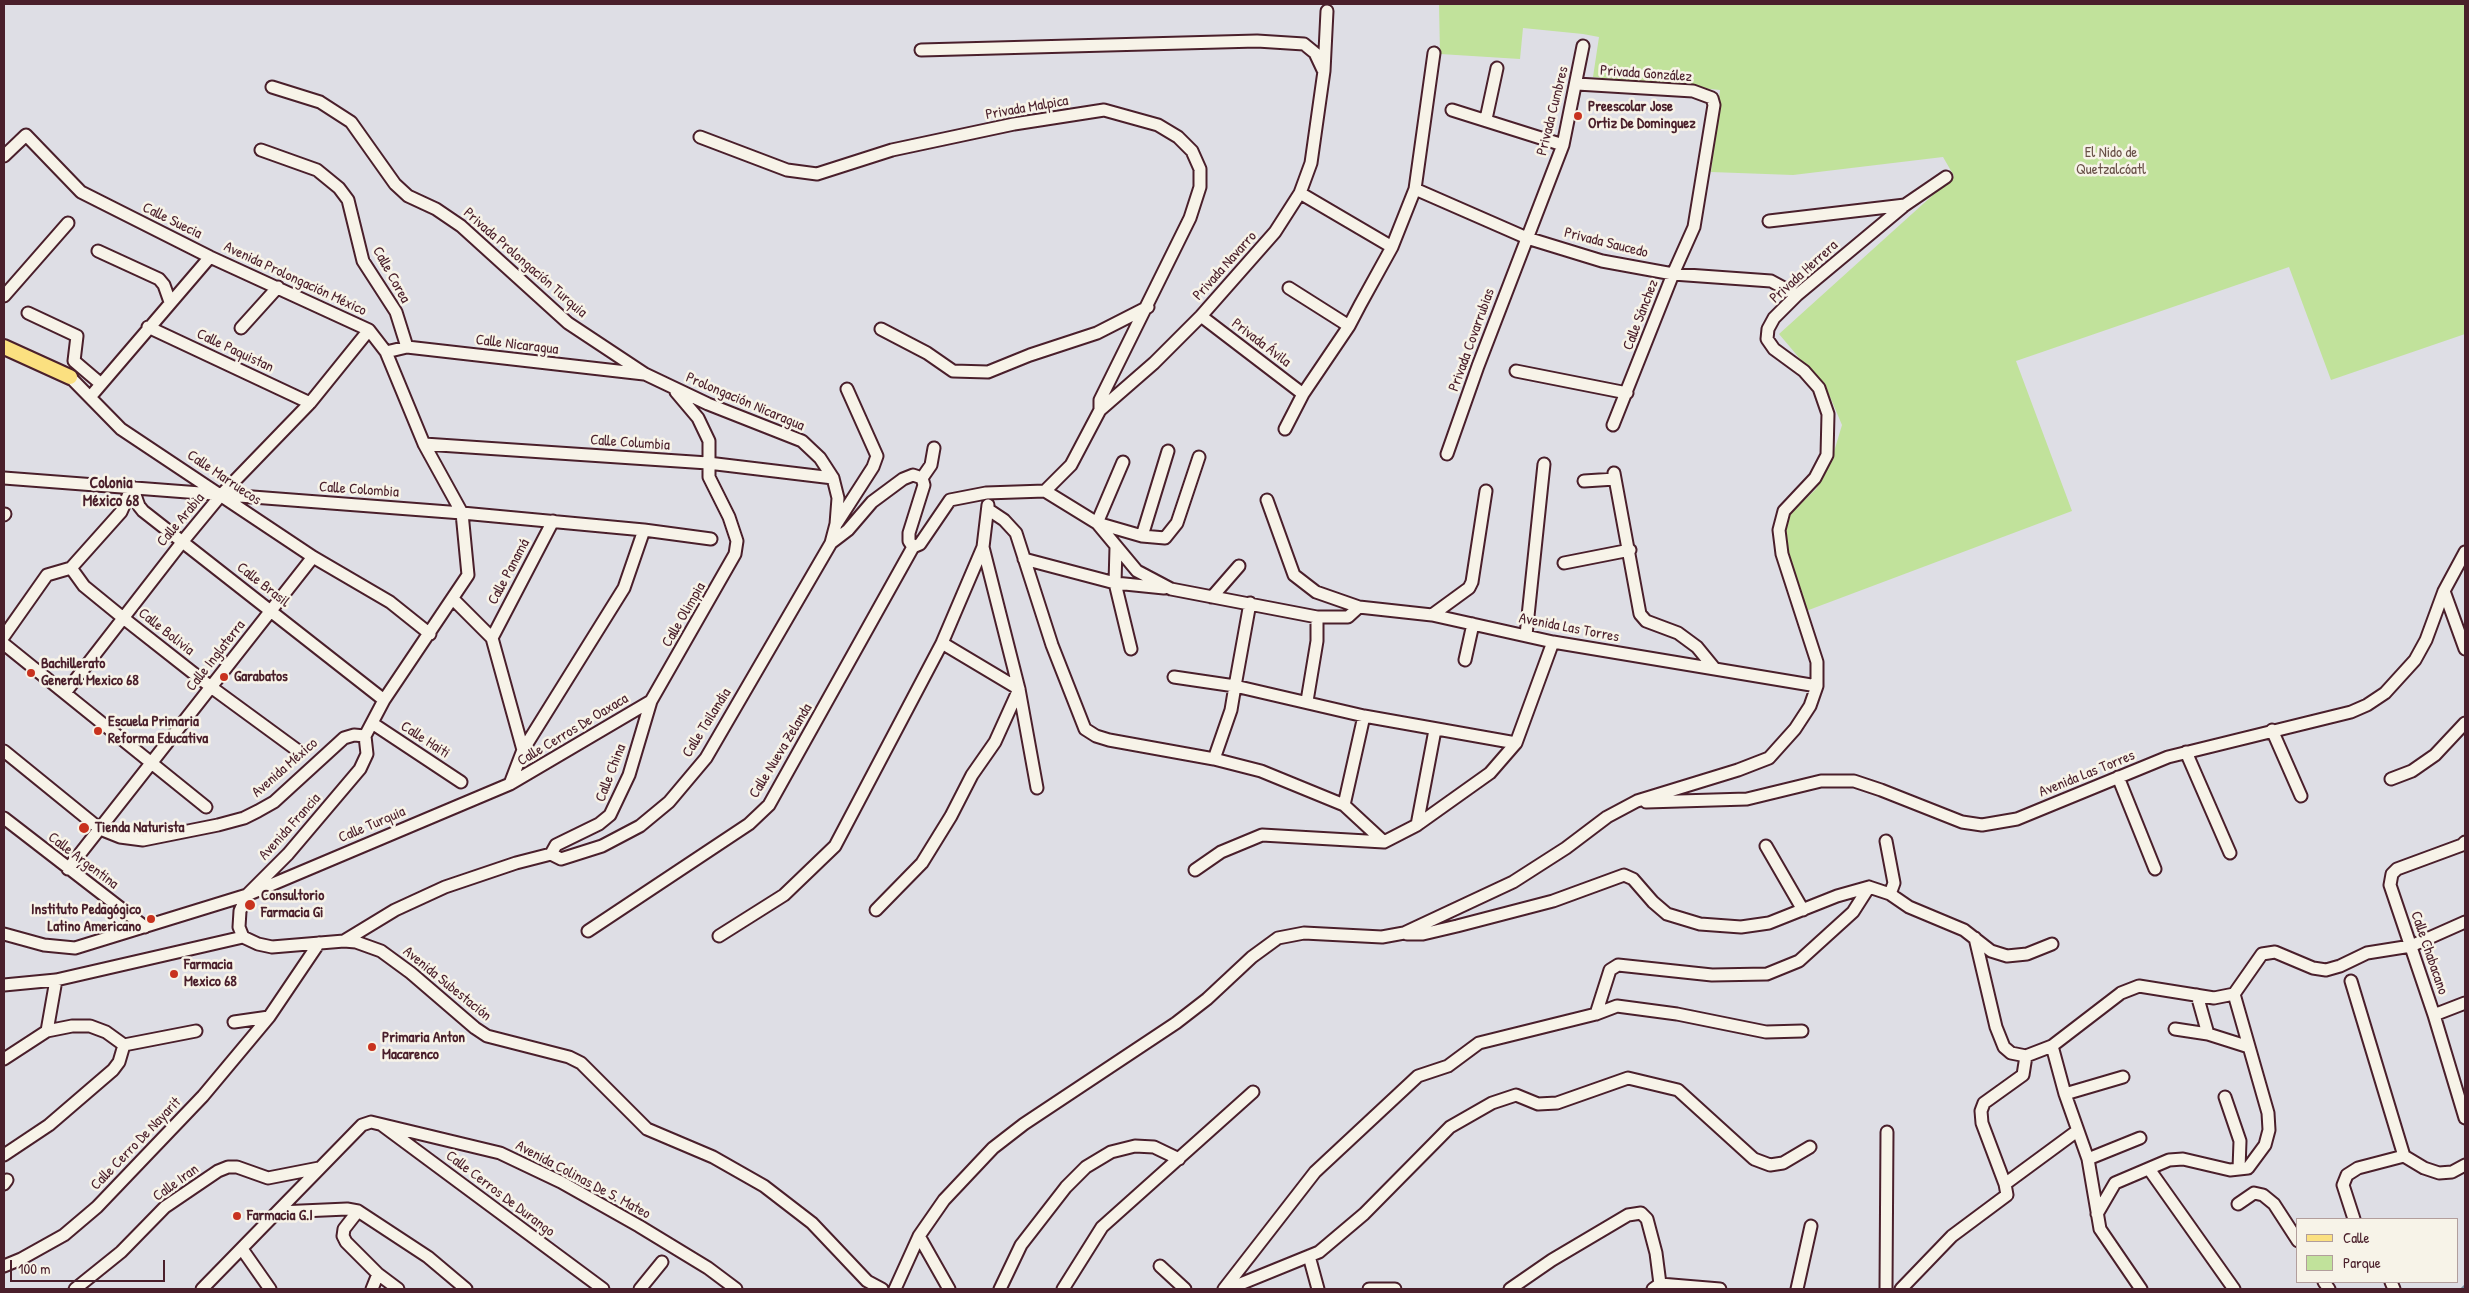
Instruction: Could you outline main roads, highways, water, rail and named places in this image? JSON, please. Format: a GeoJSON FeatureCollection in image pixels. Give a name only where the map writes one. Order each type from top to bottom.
{"type":"FeatureCollection","features":[{"type":"Feature","properties":{"kind":"main road","name":"Calle Marruecos"},"geometry":{"type":"LineString","coordinates":[[4,347],[70,377]]}},
{"type":"Feature","properties":{"kind":"waterway"},"geometry":{"type":"LineString","coordinates":[[2462,1289],[2465,1286]]}},
{"type":"Feature","properties":{"kind":"place","name":"Preescolar Jose Ortiz De Dominguez"},"geometry":{"type":"Point","coordinates":[1578,116]}},
{"type":"Feature","properties":{"kind":"place","name":"Bachillerato General Mexico 68"},"geometry":{"type":"Point","coordinates":[31,673]}},
{"type":"Feature","properties":{"kind":"place","name":"Garabatos"},"geometry":{"type":"Point","coordinates":[224,677]}},
{"type":"Feature","properties":{"kind":"place","name":"Escuela Primaria Reforma Educativa"},"geometry":{"type":"Point","coordinates":[98,731]}},
{"type":"Feature","properties":{"kind":"place","name":"Tienda Naturista"},"geometry":{"type":"Point","coordinates":[84,828]}},
{"type":"Feature","properties":{"kind":"place","name":"Consultorio Farmacia Gi"},"geometry":{"type":"Point","coordinates":[250,905]}},
{"type":"Feature","properties":{"kind":"place","name":"Instituto Pedagógico Latino Americano"},"geometry":{"type":"Point","coordinates":[151,919]}},
{"type":"Feature","properties":{"kind":"place","name":"Farmacia Mexico 68"},"geometry":{"type":"Point","coordinates":[174,974]}},
{"type":"Feature","properties":{"kind":"place","name":"Primaria Anton Macarenco"},"geometry":{"type":"Point","coordinates":[372,1047]}},
{"type":"Feature","properties":{"kind":"place","name":"Farmacia G.I"},"geometry":{"type":"Point","coordinates":[237,1216]}},
{"type":"Feature","properties":{"kind":"district","name":"Colonia México 68"},"geometry":{"type":"Point","coordinates":[111,493]}},
{"type":"Feature","properties":{"kind":"park label","name":"El Nido de Quetzalcóatl"},"geometry":{"type":"Point","coordinates":[2111,162]}}]}
